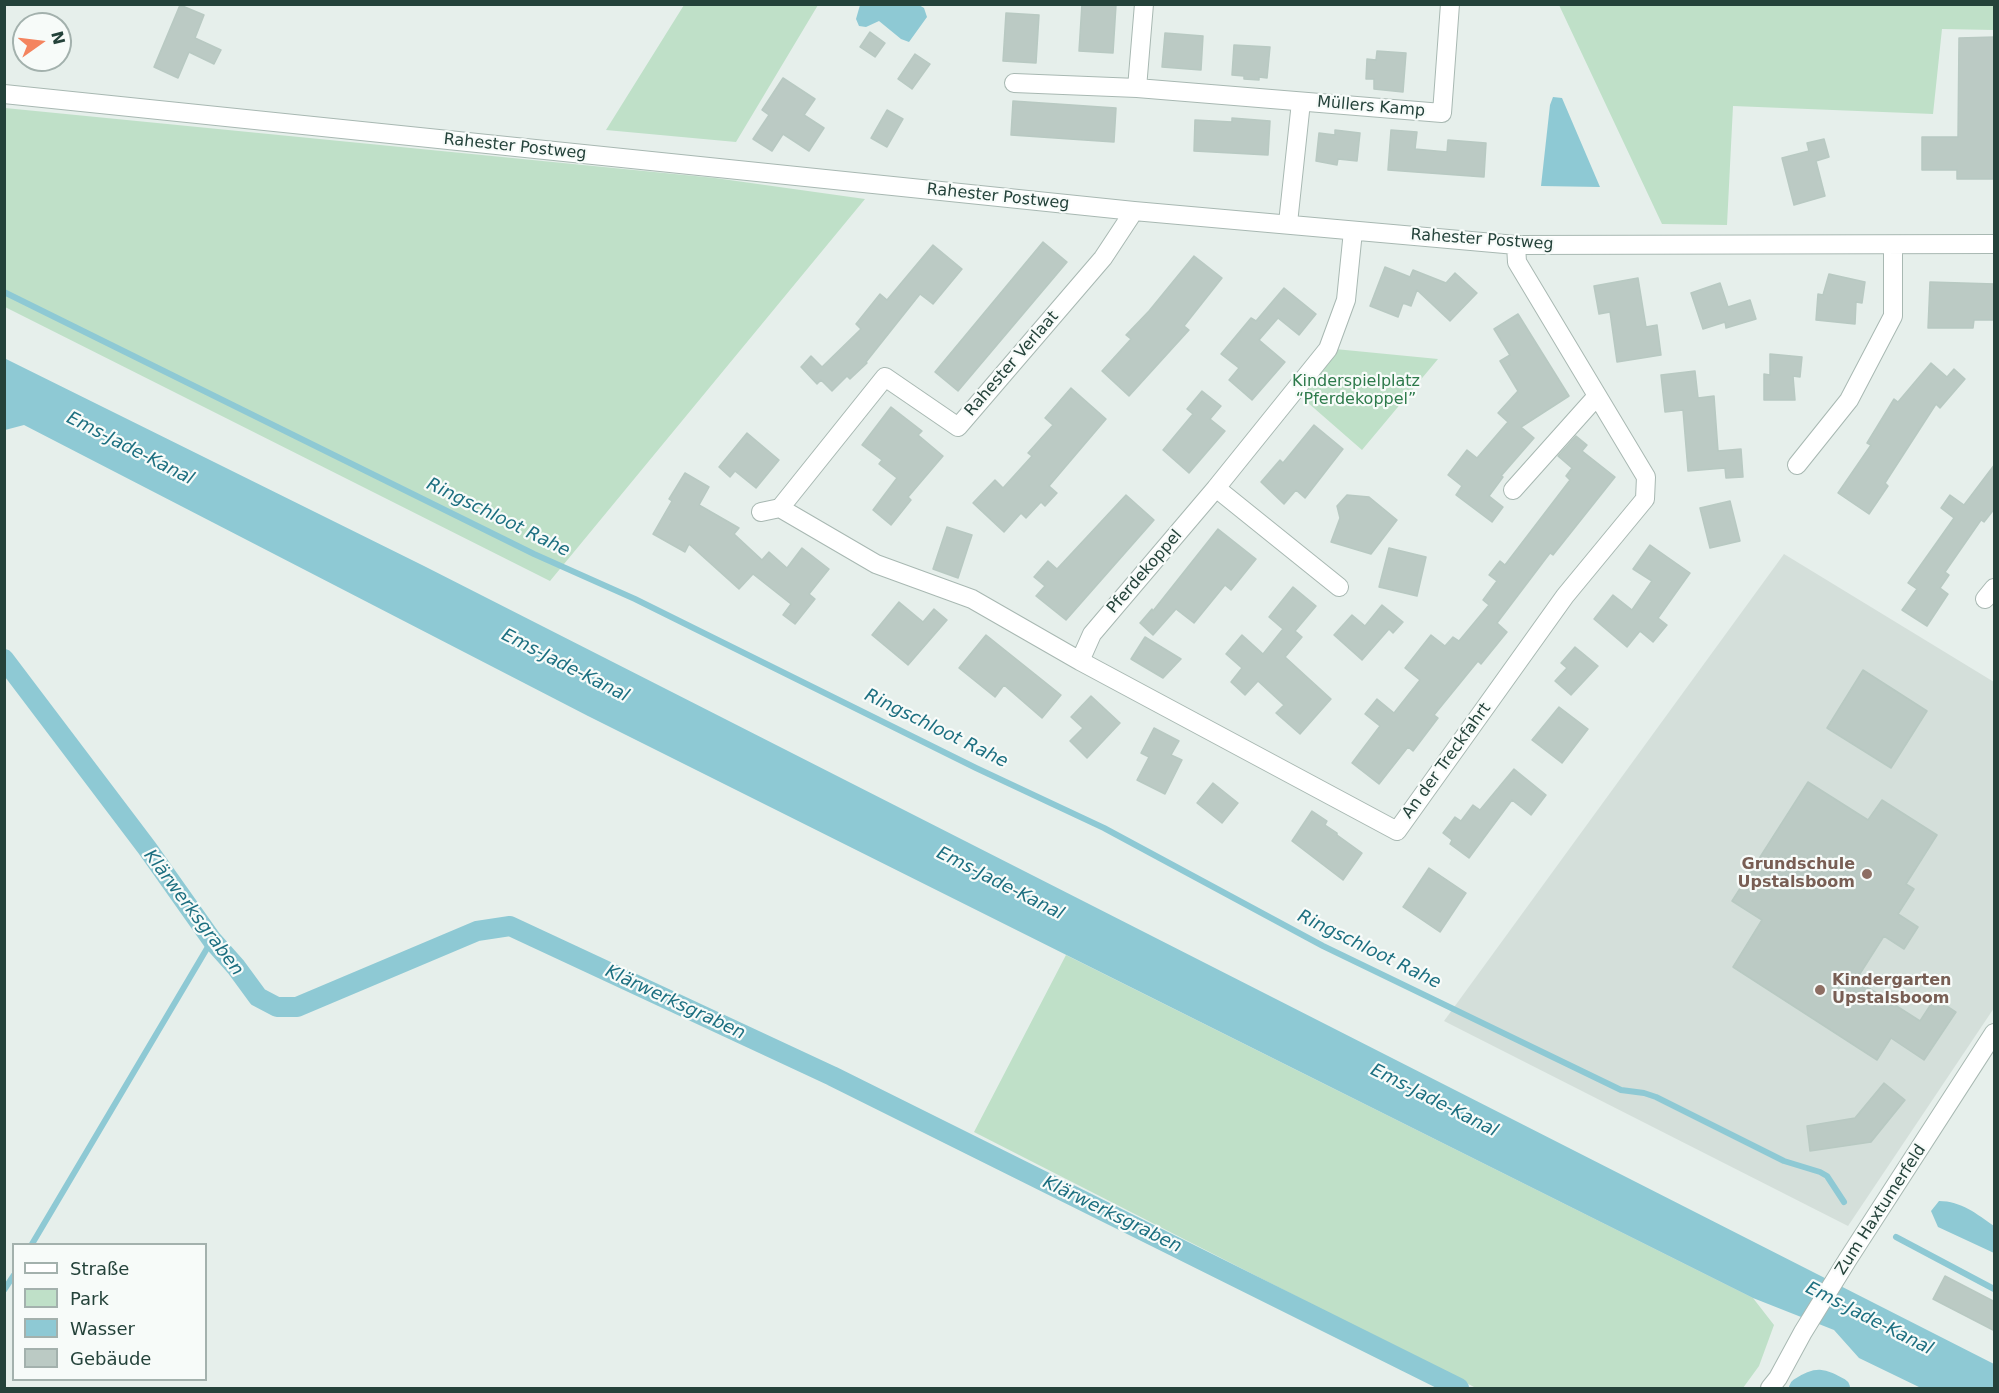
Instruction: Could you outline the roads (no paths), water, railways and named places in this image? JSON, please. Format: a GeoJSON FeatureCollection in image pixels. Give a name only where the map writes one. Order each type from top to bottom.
{"type":"FeatureCollection","features":[{"type":"Feature","properties":{"kind":"street"},"geometry":{"type":"LineString","coordinates":[[1137,87],[1144,4]]}},
{"type":"Feature","properties":{"kind":"street","name":"Müllers Kamp"},"geometry":{"type":"LineString","coordinates":[[1014,83],[1137,87],[1442,113],[1450,4]]}},
{"type":"Feature","properties":{"kind":"street","name":"Rahester Postweg"},"geometry":{"type":"LineString","coordinates":[[4,94],[1134,211],[1516,245],[1995,244]]}},
{"type":"Feature","properties":{"kind":"street","name":"Müllers Kamp"},"geometry":{"type":"LineString","coordinates":[[1288,223],[1301,102]]}},
{"type":"Feature","properties":{"kind":"street","name":"Rahester Verlaat"},"geometry":{"type":"LineString","coordinates":[[780,508],[885,377],[958,427],[1103,258],[1134,211]]}},
{"type":"Feature","properties":{"kind":"street","name":"Pferdekoppel"},"geometry":{"type":"LineString","coordinates":[[1080,661],[1092,634],[1216,488],[1328,350],[1347,300],[1353,231]]}},
{"type":"Feature","properties":{"kind":"street","name":"An der Treckfahrt"},"geometry":{"type":"LineString","coordinates":[[1080,661],[1397,831],[1565,596],[1646,499],[1646,477],[1517,262],[1516,245]]}},
{"type":"Feature","properties":{"kind":"street"},"geometry":{"type":"LineString","coordinates":[[1797,465],[1849,400],[1893,316],[1893,245]]}},
{"type":"Feature","properties":{"kind":"street"},"geometry":{"type":"LineString","coordinates":[[1513,490],[1597,396]]}},
{"type":"Feature","properties":{"kind":"street"},"geometry":{"type":"LineString","coordinates":[[1216,488],[1339,587]]}},
{"type":"Feature","properties":{"kind":"street"},"geometry":{"type":"LineString","coordinates":[[761,512],[780,508],[876,564],[972,599],[1080,661]]}},
{"type":"Feature","properties":{"kind":"street","name":"Zum Haxtumerfeld"},"geometry":{"type":"LineString","coordinates":[[1770,1389],[1848,1259],[1995,1033]]}},
{"type":"Feature","properties":{"kind":"water"},"geometry":{"type":"Polygon","coordinates":[[[860,5],[919,5],[924,8],[927,17],[909,42],[901,39],[879,21],[866,27],[859,26],[856,19],[860,5]]]}},
{"type":"Feature","properties":{"kind":"water"},"geometry":{"type":"Polygon","coordinates":[[[1553,97],[1562,98],[1600,187],[1541,186],[1550,105],[1553,97]]]}},
{"type":"Feature","properties":{"kind":"water","name":"Ems-Jade-Kanal"},"geometry":{"type":"Polygon","coordinates":[[[4,358],[424,566],[1994,1364],[1994,1388],[1921,1388],[1859,1358],[1834,1330],[1753,1298],[588,716],[24,425],[5,430],[4,358]]]}},
{"type":"Feature","properties":{"kind":"water"},"geometry":{"type":"Polygon","coordinates":[[[1939,1201],[1962,1206],[1994,1226],[1994,1253],[1938,1227],[1931,1211],[1939,1201]]]}},
{"type":"Feature","properties":{"kind":"waterway","name":"Ringschloot Rahe"},"geometry":{"type":"LineString","coordinates":[[4,292],[534,554],[635,599],[976,768],[1104,828],[1323,946],[1621,1090],[1656,1097],[1784,1161],[1820,1172],[1827,1176],[1844,1202]]}},
{"type":"Feature","properties":{"kind":"waterway","name":"Klärwerksgraben"},"geometry":{"type":"LineString","coordinates":[[4,659],[147,848],[212,940],[258,997],[277,1007],[297,1007],[477,931],[510,926],[832,1076],[1459,1388]]}},
{"type":"Feature","properties":{"kind":"waterway"},"geometry":{"type":"LineString","coordinates":[[33,1243],[212,940]]}},
{"type":"Feature","properties":{"kind":"waterway"},"geometry":{"type":"LineString","coordinates":[[1896,1237],[1994,1289]]}},
{"type":"Feature","properties":{"kind":"waterway"},"geometry":{"type":"LineString","coordinates":[[4,1290],[12,1278]]}},
{"type":"Feature","properties":{"kind":"waterway","name":"Klärwerksgraben"},"geometry":{"type":"LineString","coordinates":[[1799,1388],[1815,1380],[1829,1382],[1840,1388]]}},
{"type":"Feature","properties":{"kind":"place","name":"Grundschule Upstalsboom"},"geometry":{"type":"Point","coordinates":[1867,874]}},
{"type":"Feature","properties":{"kind":"place","name":"Kindergarten Upstalsboom"},"geometry":{"type":"Point","coordinates":[1820,990]}},
{"type":"Feature","properties":{"kind":"park label","name":"Kinderspielplatz “Pferdekoppel”"},"geometry":{"type":"Point","coordinates":[1356,391]}}]}
